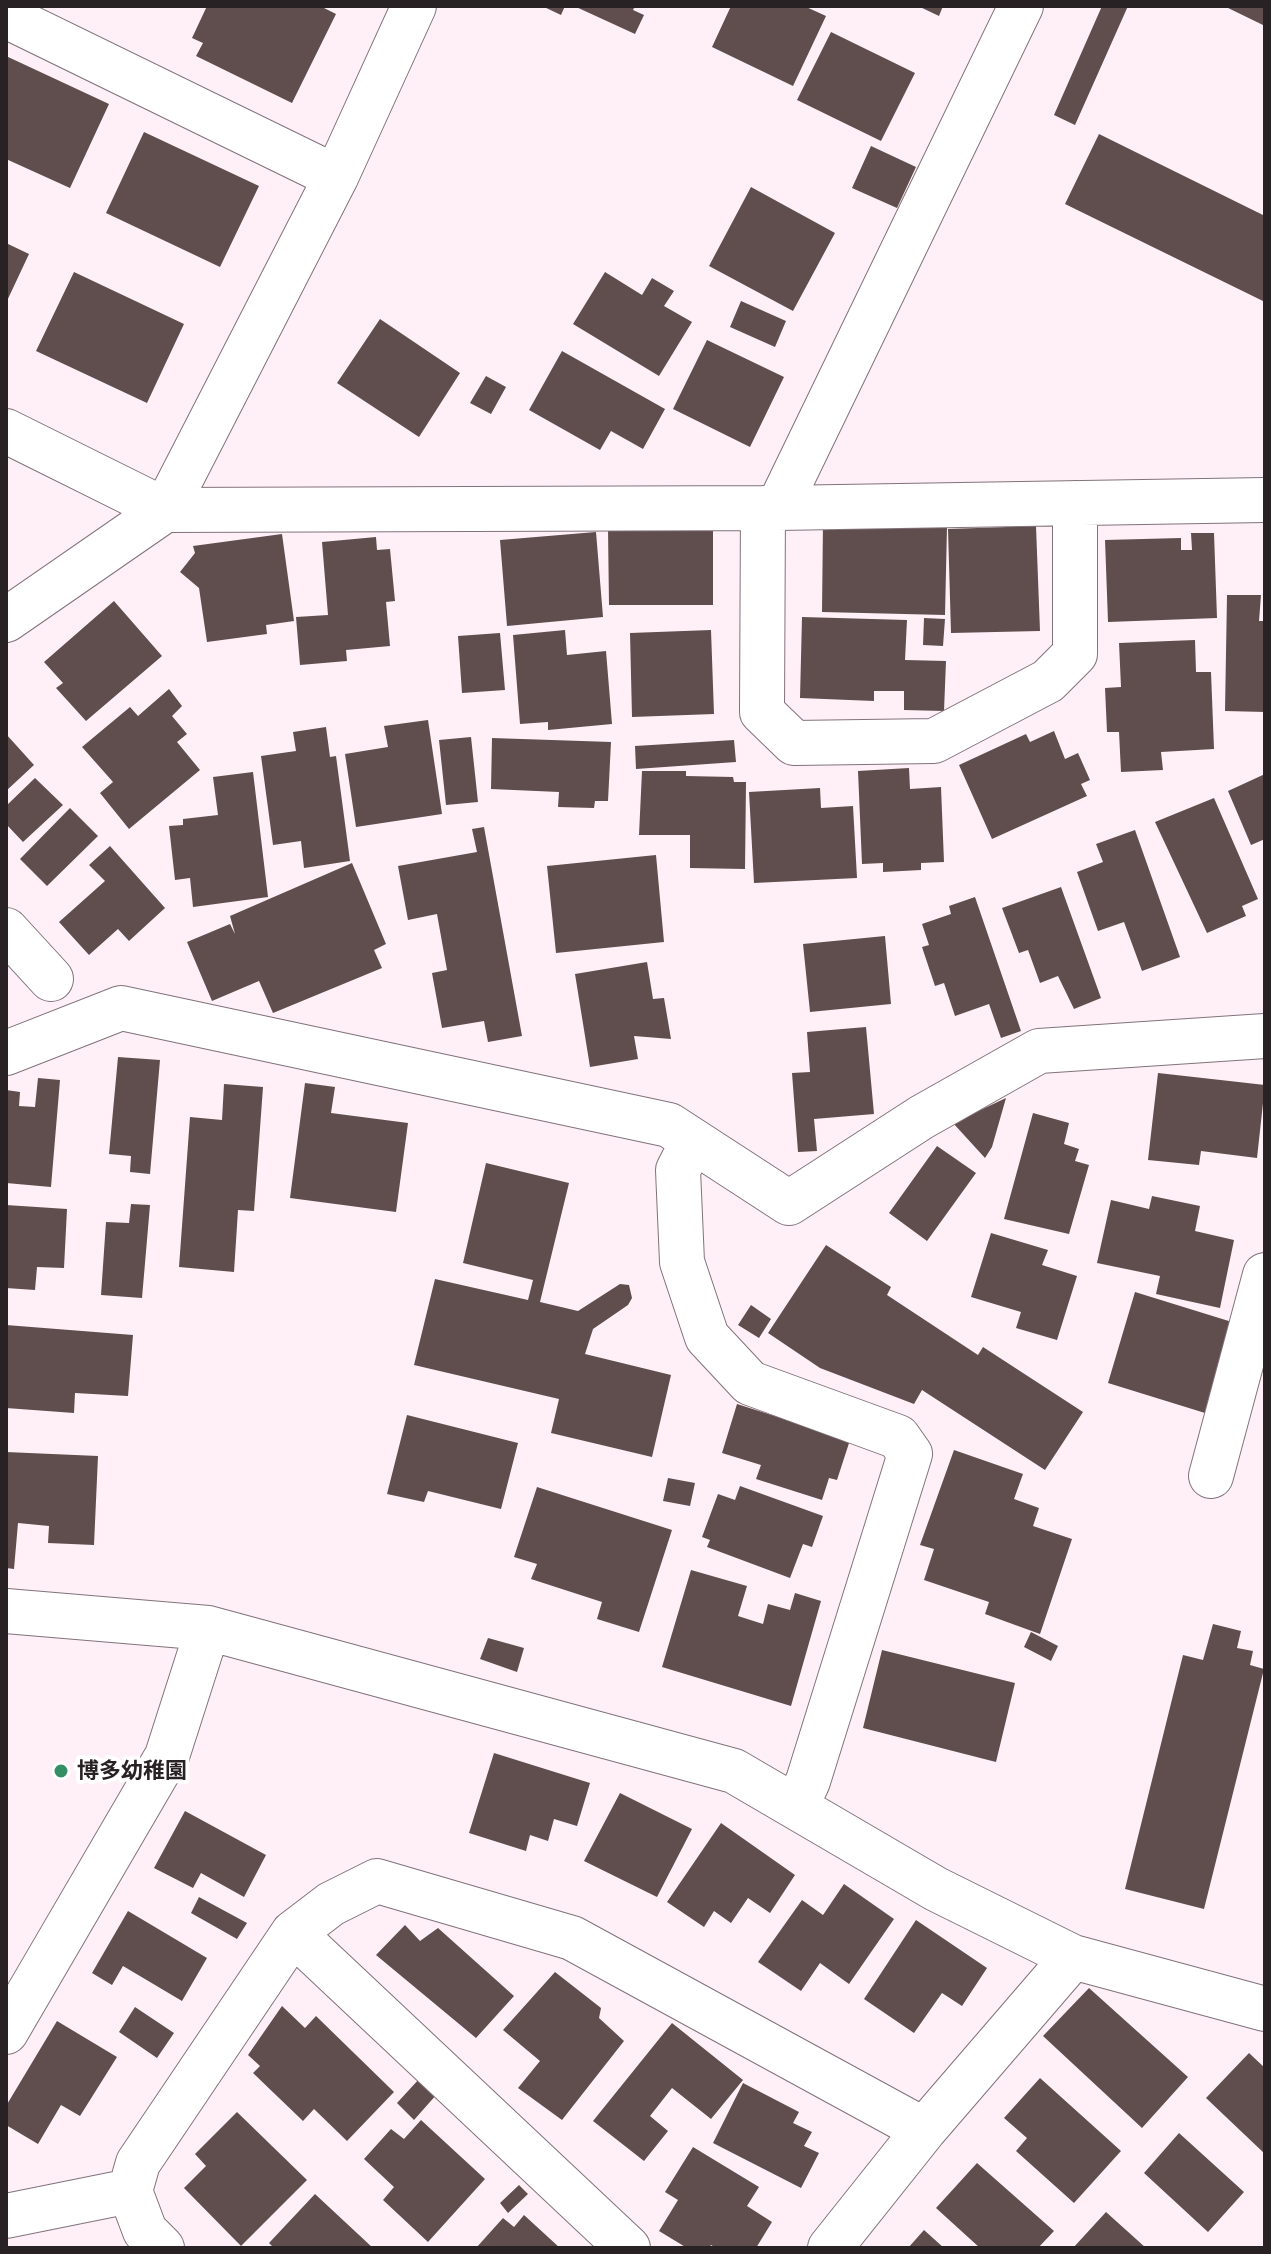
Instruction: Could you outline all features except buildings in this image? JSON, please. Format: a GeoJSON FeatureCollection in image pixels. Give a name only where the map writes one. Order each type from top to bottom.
{"type":"FeatureCollection","features":[{"type":"Feature","properties":{"kind":"street"},"geometry":{"type":"LineString","coordinates":[[6,620],[165,510],[336,177],[414,6]]}},
{"type":"Feature","properties":{"kind":"street"},"geometry":{"type":"LineString","coordinates":[[1021,6],[771,508],[762,712],[794,743],[934,741],[1048,681],[1075,654],[1075,503]]}},
{"type":"Feature","properties":{"kind":"street"},"geometry":{"type":"LineString","coordinates":[[6,16],[336,177]]}},
{"type":"Feature","properties":{"kind":"street"},"geometry":{"type":"LineString","coordinates":[[6,431],[165,510],[771,508],[1265,500]]}},
{"type":"Feature","properties":{"kind":"street"},"geometry":{"type":"LineString","coordinates":[[6,930],[51,979]]}},
{"type":"Feature","properties":{"kind":"street"},"geometry":{"type":"LineString","coordinates":[[6,1053],[121,1008],[669,1125],[789,1203],[922,1117],[1039,1051],[1265,1036]]}},
{"type":"Feature","properties":{"kind":"street"},"geometry":{"type":"LineString","coordinates":[[693,1141],[678,1170],[682,1262],[707,1337],[750,1383],[898,1437],[910,1454],[808,1781],[796,1807]]}},
{"type":"Feature","properties":{"kind":"street"},"geometry":{"type":"LineString","coordinates":[[1211,1476],[1265,1275]]}},
{"type":"Feature","properties":{"kind":"street"},"geometry":{"type":"LineString","coordinates":[[6,1611],[208,1628],[734,1771],[936,1889],[1073,1957],[1265,2009]]}},
{"type":"Feature","properties":{"kind":"street"},"geometry":{"type":"LineString","coordinates":[[6,2032],[167,1756],[208,1628]]}},
{"type":"Feature","properties":{"kind":"street"},"geometry":{"type":"LineString","coordinates":[[162,2248],[145,2231],[130,2191],[138,2163],[293,1933],[331,1904],[377,1881],[572,1938],[924,2130]]}},
{"type":"Feature","properties":{"kind":"street"},"geometry":{"type":"LineString","coordinates":[[293,1933],[628,2248]]}},
{"type":"Feature","properties":{"kind":"street"},"geometry":{"type":"LineString","coordinates":[[830,2248],[924,2130],[1073,1957]]}},
{"type":"Feature","properties":{"kind":"street"},"geometry":{"type":"LineString","coordinates":[[6,2216],[130,2191]]}},
{"type":"Feature","properties":{"kind":"place","name":"博多幼稚園"},"geometry":{"type":"Point","coordinates":[61,1771]}}]}
